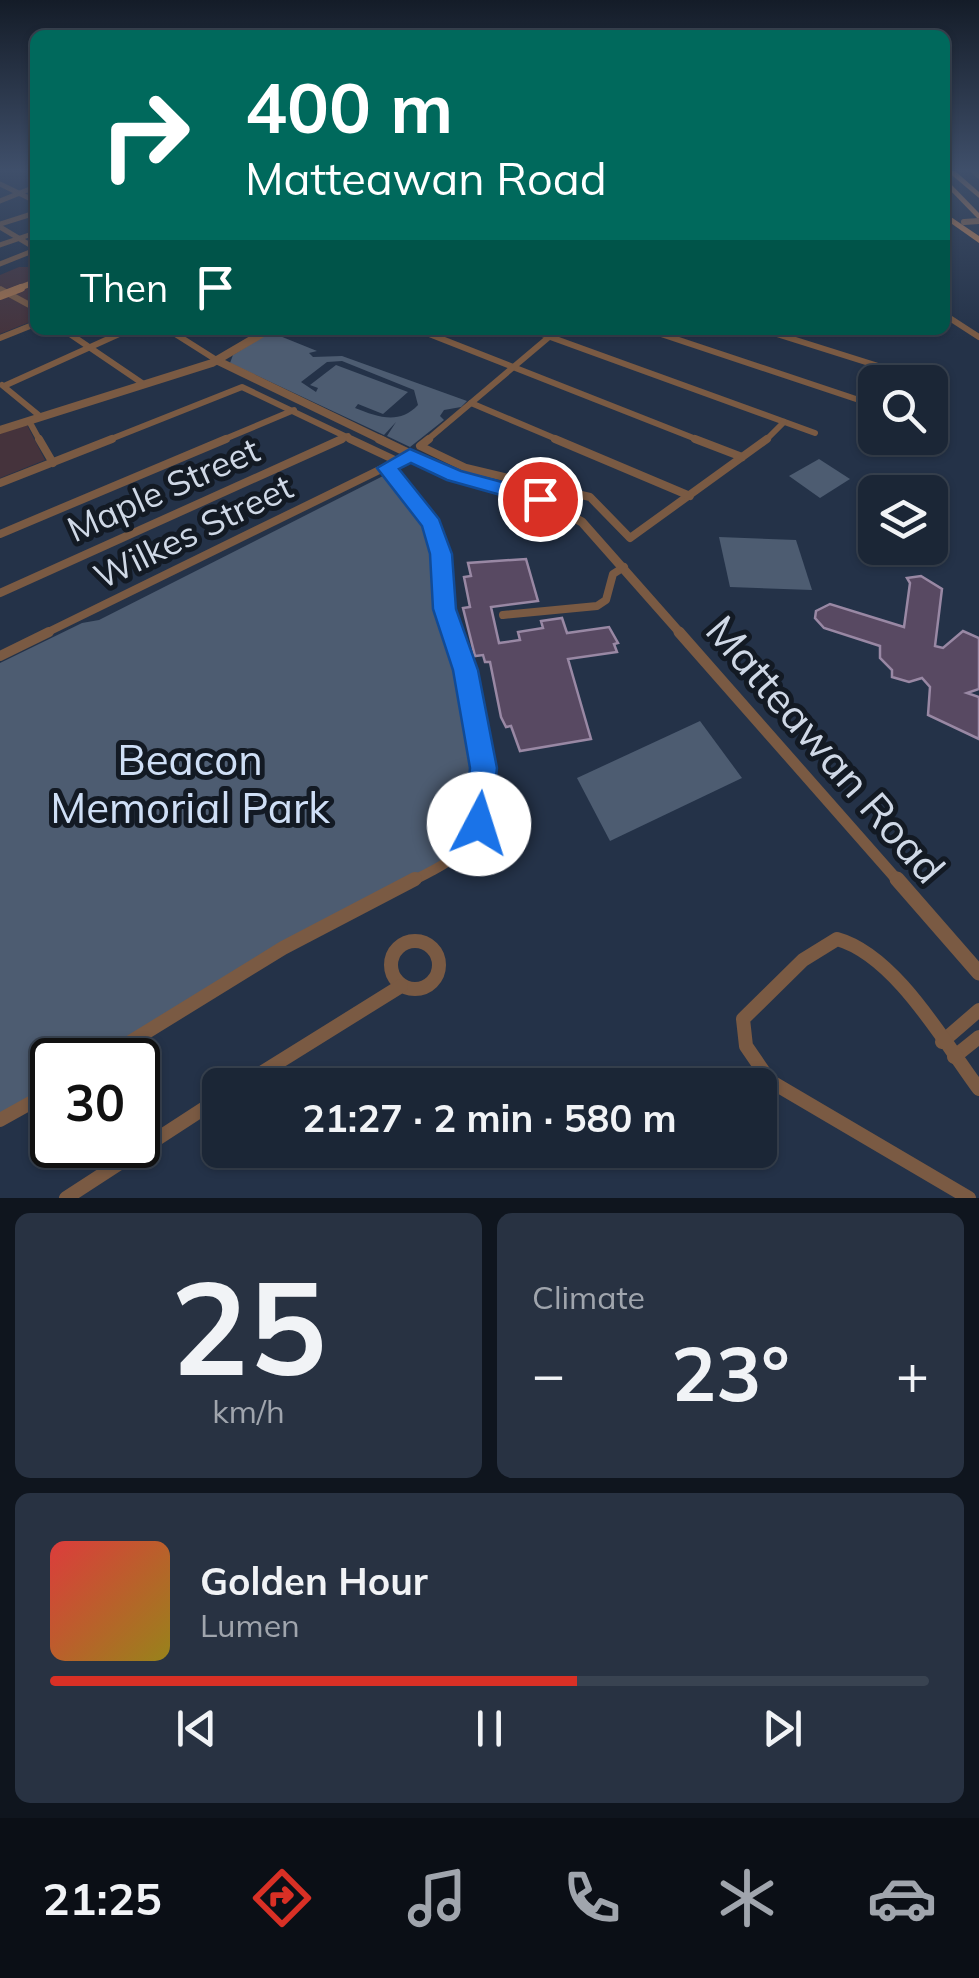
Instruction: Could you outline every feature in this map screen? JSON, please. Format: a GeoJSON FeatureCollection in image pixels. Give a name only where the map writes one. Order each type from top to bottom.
{"type":"FeatureCollection","features":[{"type":"Feature","properties":{"kind":"main road"},"geometry":{"type":"LineString","coordinates":[[3,292],[30,284]]}},
{"type":"Feature","properties":{"kind":"street"},"geometry":{"type":"LineString","coordinates":[[1,227],[30,246]]}},
{"type":"Feature","properties":{"kind":"street"},"geometry":{"type":"LineString","coordinates":[[0,245],[30,235]]}},
{"type":"Feature","properties":{"kind":"street"},"geometry":{"type":"LineString","coordinates":[[0,264],[30,251]]}},
{"type":"Feature","properties":{"kind":"street"},"geometry":{"type":"LineString","coordinates":[[3,292],[30,306]]}},
{"type":"Feature","properties":{"kind":"street"},"geometry":{"type":"LineString","coordinates":[[950,318],[979,337]]}},
{"type":"Feature","properties":{"kind":"street"},"geometry":{"type":"LineString","coordinates":[[0,338],[30,326]]}},
{"type":"Feature","properties":{"kind":"street"},"geometry":{"type":"LineString","coordinates":[[72,335],[142,383]]}},
{"type":"Feature","properties":{"kind":"street"},"geometry":{"type":"LineString","coordinates":[[41,417],[2,384],[117,335]]}},
{"type":"Feature","properties":{"kind":"street"},"geometry":{"type":"LineString","coordinates":[[177,335],[218,361]]}},
{"type":"Feature","properties":{"kind":"street"},"geometry":{"type":"LineString","coordinates":[[0,430],[218,361],[260,335]]}},
{"type":"Feature","properties":{"kind":"street"},"geometry":{"type":"LineString","coordinates":[[432,335],[742,457]]}},
{"type":"Feature","properties":{"kind":"street"},"geometry":{"type":"LineString","coordinates":[[544,335],[814,433]]}},
{"type":"Feature","properties":{"kind":"street"},"geometry":{"type":"LineString","coordinates":[[664,335],[858,399]]}},
{"type":"Feature","properties":{"kind":"street"},"geometry":{"type":"LineString","coordinates":[[779,335],[871,365]]}},
{"type":"Feature","properties":{"kind":"street"},"geometry":{"type":"LineString","coordinates":[[550,337],[420,446],[466,468],[590,497],[630,538],[772,437],[784,422]]}},
{"type":"Feature","properties":{"kind":"street","name":"Matteawan Road"},"geometry":{"type":"LineString","coordinates":[[218,361],[454,475],[563,509],[589,527],[979,973]]}},
{"type":"Feature","properties":{"kind":"street"},"geometry":{"type":"LineString","coordinates":[[0,482],[242,387],[348,436],[393,465],[432,524],[441,554],[444,609],[466,670],[483,768],[484,796],[474,836],[467,846],[426,874],[300,936],[136,1038]]}},
{"type":"Feature","properties":{"kind":"street"},"geometry":{"type":"LineString","coordinates":[[471,403],[690,496]]}},
{"type":"Feature","properties":{"kind":"street"},"geometry":{"type":"LineString","coordinates":[[0,534],[294,410]]}},
{"type":"Feature","properties":{"kind":"street"},"geometry":{"type":"LineString","coordinates":[[29,421],[53,463]]}},
{"type":"Feature","properties":{"kind":"street","name":"Maple Street"},"geometry":{"type":"LineString","coordinates":[[0,593],[348,436]]}},
{"type":"Feature","properties":{"kind":"street","name":"Wilkes Street"},"geometry":{"type":"LineString","coordinates":[[0,656],[410,455]]}},
{"type":"Feature","properties":{"kind":"street"},"geometry":{"type":"LineString","coordinates":[[503,615],[596,606],[606,600],[612,578],[624,568]]}},
{"type":"Feature","properties":{"kind":"street"},"geometry":{"type":"LineString","coordinates":[[968,1198],[770,1081],[752,1059],[742,1026],[750,1009],[821,947],[838,939],[854,942],[872,955],[979,1089]]}},
{"type":"Feature","properties":{"kind":"street"},"geometry":{"type":"LineString","coordinates":[[269,1068],[401,986]]}},
{"type":"Feature","properties":{"kind":"street"},"geometry":{"type":"LineString","coordinates":[[942,1042],[979,1010]]}},
{"type":"Feature","properties":{"kind":"street"},"geometry":{"type":"LineString","coordinates":[[954,1057],[979,1037]]}},
{"type":"Feature","properties":{"kind":"street"},"geometry":{"type":"LineString","coordinates":[[0,1120],[30,1103]]}},
{"type":"Feature","properties":{"kind":"street"},"geometry":{"type":"LineString","coordinates":[[66,1198],[202,1110]]}},
{"type":"Feature","properties":{"kind":"shaded area"},"geometry":{"type":"Polygon","coordinates":[[[30,267],[30,322],[0,334],[0,275],[30,267]]]}},
{"type":"Feature","properties":{"kind":"shaded area"},"geometry":{"type":"Polygon","coordinates":[[[27,425],[45,460],[0,478],[0,432],[27,425]]]}},
{"type":"Feature","properties":{"kind":"green space"},"geometry":{"type":"Polygon","coordinates":[[[265,335],[277,335],[317,351],[309,353],[313,357],[342,356],[467,401],[461,407],[444,410],[440,416],[444,420],[410,447],[387,436],[396,422],[384,435],[230,363],[233,355],[265,335]],[[342,361],[327,362],[301,382],[316,392],[318,388],[310,385],[336,365],[408,392],[383,414],[358,404],[355,408],[396,417],[418,405],[414,390],[342,361]]]}},
{"type":"Feature","properties":{"kind":"green space"},"geometry":{"type":"Polygon","coordinates":[[[819,459],[850,479],[820,498],[789,476],[819,459]]]}},
{"type":"Feature","properties":{"kind":"green space","name":"Beacon Memorial Park"},"geometry":{"type":"Polygon","coordinates":[[[385,475],[432,524],[441,555],[444,609],[458,645],[483,768],[484,797],[467,846],[139,1038],[30,1038],[30,1103],[0,1120],[0,663],[82,623],[99,620],[385,475]]]}},
{"type":"Feature","properties":{"kind":"green space"},"geometry":{"type":"Polygon","coordinates":[[[719,537],[796,540],[812,590],[730,587],[719,537]]]}},
{"type":"Feature","properties":{"kind":"green space"},"geometry":{"type":"Polygon","coordinates":[[[700,721],[742,778],[610,841],[577,778],[700,721]]]}},
{"type":"Feature","properties":{"kind":"building"},"geometry":{"type":"Polygon","coordinates":[[[526,559],[538,601],[491,607],[499,643],[520,640],[518,632],[543,628],[541,621],[562,618],[567,633],[609,627],[618,643],[614,644],[617,652],[568,659],[591,739],[520,751],[511,726],[506,727],[501,717],[490,662],[485,662],[483,655],[475,656],[463,608],[470,607],[464,577],[471,576],[468,563],[526,559]]]}},
{"type":"Feature","properties":{"kind":"building"},"geometry":{"type":"Polygon","coordinates":[[[921,576],[942,589],[935,646],[943,648],[963,631],[979,638],[979,689],[967,693],[979,697],[979,739],[928,715],[930,687],[922,678],[909,682],[892,677],[892,670],[880,658],[880,646],[824,628],[815,618],[816,611],[830,604],[904,627],[910,583],[907,578],[921,576]]]}},
{"type":"Feature","properties":{"kind":"route"},"geometry":{"type":"LineString","coordinates":[[479,824],[483,768],[466,670],[444,609],[441,554],[432,524],[387,468],[410,455],[454,475],[540,499]]}}]}
